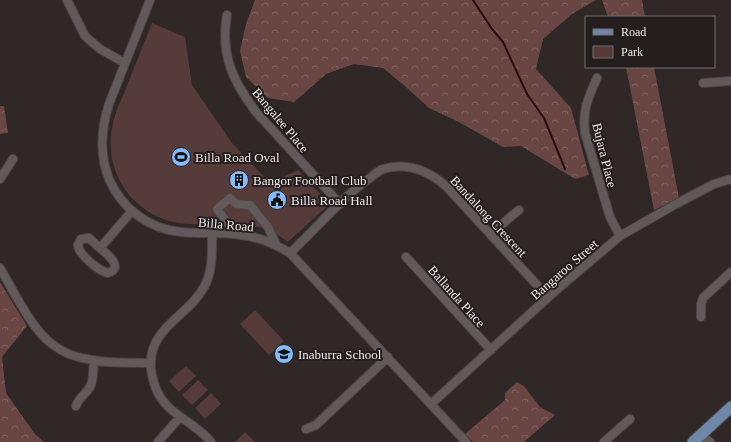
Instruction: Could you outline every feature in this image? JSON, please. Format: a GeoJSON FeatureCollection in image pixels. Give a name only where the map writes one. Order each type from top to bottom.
{"type":"FeatureCollection","features":[{"type":"Feature","properties":{"kind":"main road"},"geometry":{"type":"LineString","coordinates":[[705,439],[731,407]]}},
{"type":"Feature","properties":{"kind":"main road"},"geometry":{"type":"LineString","coordinates":[[693,442],[705,439],[731,414]]}},
{"type":"Feature","properties":{"kind":"street"},"geometry":{"type":"LineString","coordinates":[[67,0],[85,36],[100,49],[125,63]]}},
{"type":"Feature","properties":{"kind":"street","name":"Billa Road"},"geometry":{"type":"LineString","coordinates":[[150,0],[104,120],[101,137],[104,166],[114,189],[125,205],[139,217],[158,227],[180,232],[251,236],[276,244],[290,253],[466,442]]}},
{"type":"Feature","properties":{"kind":"street","name":"Bangalee Place"},"geometry":{"type":"LineString","coordinates":[[227,16],[224,36],[226,53],[232,74],[244,95],[256,112],[340,204]]}},
{"type":"Feature","properties":{"kind":"street","name":"Bujara Place"},"geometry":{"type":"LineString","coordinates":[[597,78],[585,108],[585,133],[610,217],[620,236]]}},
{"type":"Feature","properties":{"kind":"street"},"geometry":{"type":"LineString","coordinates":[[703,83],[731,81]]}},
{"type":"Feature","properties":{"kind":"street"},"geometry":{"type":"LineString","coordinates":[[0,179],[13,159]]}},
{"type":"Feature","properties":{"kind":"street","name":"Bandalong Crescent"},"geometry":{"type":"LineString","coordinates":[[290,253],[363,182],[382,169],[403,167],[423,171],[436,178],[447,187],[548,298]]}},
{"type":"Feature","properties":{"kind":"street","name":"Bangaroo Street"},"geometry":{"type":"LineString","coordinates":[[431,404],[548,298],[620,236],[671,206],[714,184],[731,179]]}},
{"type":"Feature","properties":{"kind":"street"},"geometry":{"type":"LineString","coordinates":[[230,234],[229,225],[217,210],[230,198],[236,204],[250,205],[268,226],[276,244]]}},
{"type":"Feature","properties":{"kind":"street"},"geometry":{"type":"LineString","coordinates":[[490,234],[519,210]]}},
{"type":"Feature","properties":{"kind":"street"},"geometry":{"type":"LineString","coordinates":[[100,248],[132,211]]}},
{"type":"Feature","properties":{"kind":"street"},"geometry":{"type":"LineString","coordinates":[[211,442],[164,403],[158,393],[152,376],[151,363],[153,352],[160,335],[200,295],[209,278],[212,256],[212,234]]}},
{"type":"Feature","properties":{"kind":"street"},"geometry":{"type":"LineString","coordinates":[[89,238],[100,248],[113,261],[115,269],[112,272],[103,272],[98,269],[80,252],[78,246],[81,239],[89,238]]}},
{"type":"Feature","properties":{"kind":"street","name":"Ballanda Place"},"geometry":{"type":"LineString","coordinates":[[406,257],[491,350]]}},
{"type":"Feature","properties":{"kind":"street"},"geometry":{"type":"LineString","coordinates":[[0,268],[34,324],[52,345],[66,352],[94,360],[151,363]]}},
{"type":"Feature","properties":{"kind":"street"},"geometry":{"type":"LineString","coordinates":[[701,317],[701,304],[703,298],[730,276]]}},
{"type":"Feature","properties":{"kind":"street"},"geometry":{"type":"LineString","coordinates":[[306,429],[316,425],[388,357]]}},
{"type":"Feature","properties":{"kind":"street"},"geometry":{"type":"LineString","coordinates":[[76,406],[80,397],[90,387],[94,360]]}},
{"type":"Feature","properties":{"kind":"street"},"geometry":{"type":"LineString","coordinates":[[158,442],[180,417]]}},
{"type":"Feature","properties":{"kind":"street"},"geometry":{"type":"LineString","coordinates":[[604,442],[630,419]]}},
{"type":"Feature","properties":{"kind":"green space"},"geometry":{"type":"Polygon","coordinates":[[[255,0],[596,0],[572,14],[543,39],[536,69],[571,108],[589,175],[575,179],[521,146],[503,147],[457,121],[429,108],[383,68],[354,64],[326,74],[294,102],[268,98],[246,77],[240,51],[246,24],[255,0]]]}},
{"type":"Feature","properties":{"kind":"green space"},"geometry":{"type":"Polygon","coordinates":[[[602,0],[642,0],[645,16],[608,16],[602,0]]]}},
{"type":"Feature","properties":{"kind":"green space"},"geometry":{"type":"Polygon","coordinates":[[[152,23],[185,37],[192,85],[232,143],[270,183],[298,170],[328,204],[288,242],[272,232],[240,224],[188,224],[171,222],[156,216],[142,207],[124,188],[112,160],[112,129],[117,110],[152,23]]]}},
{"type":"Feature","properties":{"kind":"green space"},"geometry":{"type":"Polygon","coordinates":[[[626,68],[654,68],[679,198],[654,210],[626,68]]]}},
{"type":"Feature","properties":{"kind":"green space"},"geometry":{"type":"Polygon","coordinates":[[[0,106],[4,106],[8,133],[0,134],[0,106]]]}},
{"type":"Feature","properties":{"kind":"green space"},"geometry":{"type":"Polygon","coordinates":[[[0,282],[27,326],[2,357],[6,393],[35,434],[44,442],[0,442],[0,282]]]}},
{"type":"Feature","properties":{"kind":"green space"},"geometry":{"type":"Polygon","coordinates":[[[255,310],[284,341],[269,355],[240,324],[255,310]]]}},
{"type":"Feature","properties":{"kind":"green space"},"geometry":{"type":"Polygon","coordinates":[[[186,366],[196,376],[179,392],[169,381],[186,366]]]}},
{"type":"Feature","properties":{"kind":"green space"},"geometry":{"type":"Polygon","coordinates":[[[198,380],[208,390],[192,405],[182,395],[198,380]]]}},
{"type":"Feature","properties":{"kind":"green space"},"geometry":{"type":"Polygon","coordinates":[[[517,382],[524,386],[540,407],[555,415],[524,442],[473,442],[465,434],[505,400],[505,393],[517,382]]]}},
{"type":"Feature","properties":{"kind":"green space"},"geometry":{"type":"Polygon","coordinates":[[[211,393],[221,404],[205,419],[195,408],[211,393]]]}},
{"type":"Feature","properties":{"kind":"green space"},"geometry":{"type":"Polygon","coordinates":[[[245,432],[255,442],[235,442],[245,432]]]}},
{"type":"Feature","properties":{"kind":"waterway"},"geometry":{"type":"LineString","coordinates":[[473,0],[492,29],[503,42],[527,94],[544,118],[565,169]]}},
{"type":"Feature","properties":{"kind":"place","name":"Billa Road Oval"},"geometry":{"type":"Point","coordinates":[181,157]}},
{"type":"Feature","properties":{"kind":"place","name":"Bangor Football Club"},"geometry":{"type":"Point","coordinates":[239,180]}},
{"type":"Feature","properties":{"kind":"place","name":"Billa Road Hall"},"geometry":{"type":"Point","coordinates":[277,200]}},
{"type":"Feature","properties":{"kind":"place","name":"Inaburra School"},"geometry":{"type":"Point","coordinates":[284,354]}}]}
